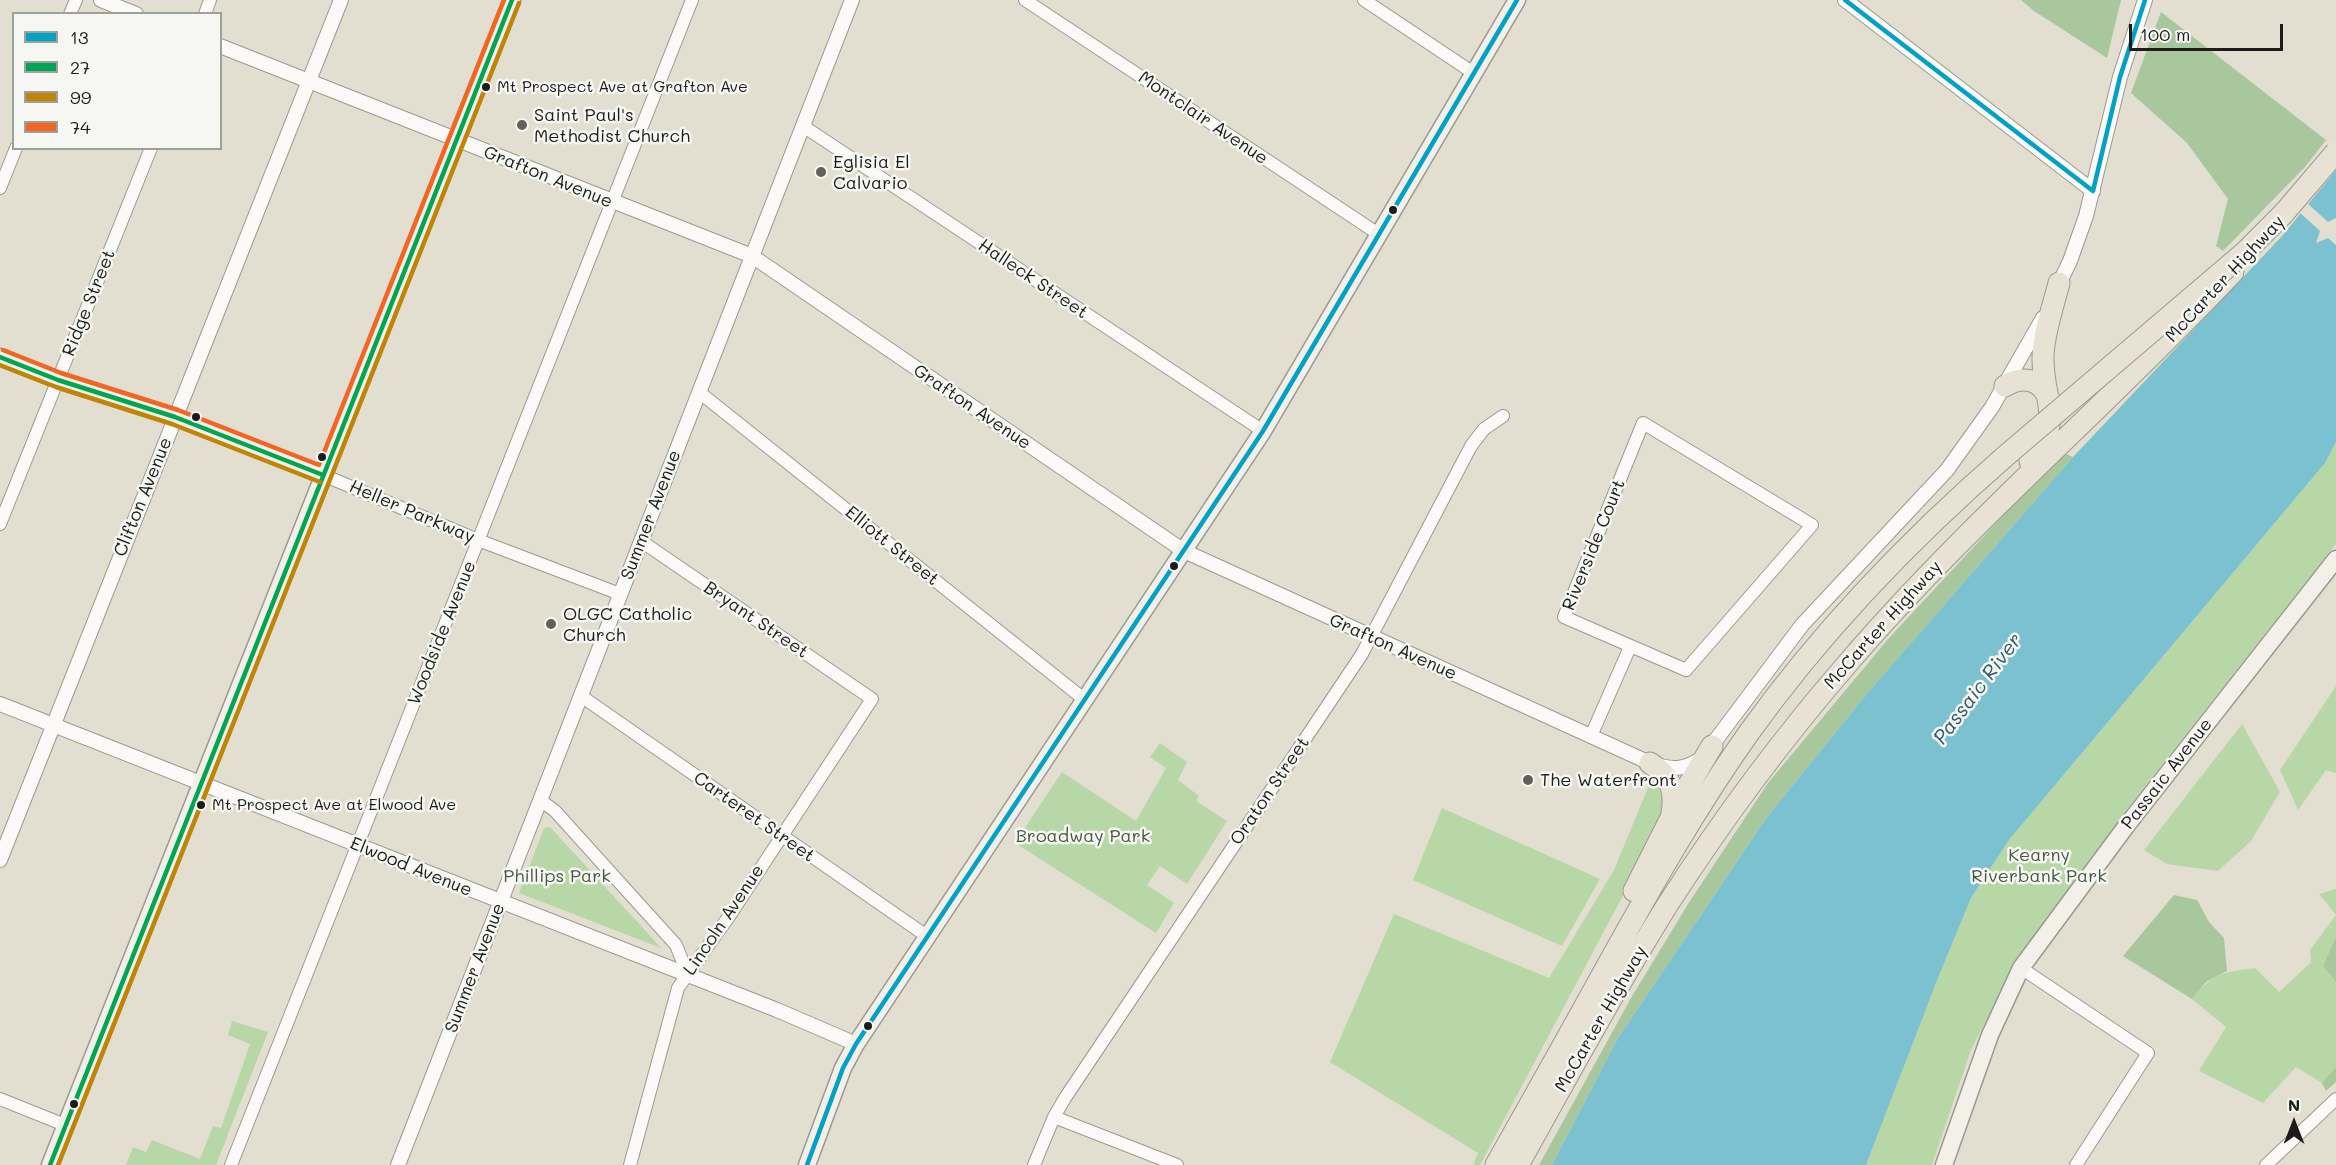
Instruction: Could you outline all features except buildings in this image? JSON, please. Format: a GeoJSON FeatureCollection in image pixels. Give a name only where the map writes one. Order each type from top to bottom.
{"type":"FeatureCollection","features":[{"type":"Feature","properties":{"kind":"highway"},"geometry":{"type":"LineString","coordinates":[[1496,1165],[1681,835],[1749,733],[1818,644],[1868,586],[1949,505],[2245,252],[2284,213],[2336,153]]}},
{"type":"Feature","properties":{"kind":"highway","name":"McCarter Highway"},"geometry":{"type":"LineString","coordinates":[[1518,1165],[1668,904],[1747,789],[1846,664],[1946,556],[2183,324],[2290,210],[2336,153]]}},
{"type":"Feature","properties":{"kind":"highway"},"geometry":{"type":"LineString","coordinates":[[1946,556],[2038,450],[2049,431],[2051,408],[2043,357],[2047,329],[2059,283]]}},
{"type":"Feature","properties":{"kind":"highway"},"geometry":{"type":"LineString","coordinates":[[2005,386],[2021,379],[2030,380],[2044,389],[2051,408]]}},
{"type":"Feature","properties":{"kind":"highway"},"geometry":{"type":"LineString","coordinates":[[1557,1056],[1614,930],[1669,821],[1712,746]]}},
{"type":"Feature","properties":{"kind":"highway"},"geometry":{"type":"LineString","coordinates":[[1650,763],[1660,770],[1672,785],[1674,803],[1669,821]]}},
{"type":"Feature","properties":{"kind":"highway"},"geometry":{"type":"LineString","coordinates":[[1525,1165],[1565,1082]]}},
{"type":"Feature","properties":{"kind":"main road"},"geometry":{"type":"LineString","coordinates":[[50,1165],[512,0]]}},
{"type":"Feature","properties":{"kind":"main road"},"geometry":{"type":"LineString","coordinates":[[807,1165],[843,1068],[856,1044],[1263,431],[1517,0]]}},
{"type":"Feature","properties":{"kind":"main road","name":"Heller Parkway"},"geometry":{"type":"LineString","coordinates":[[0,357],[58,380],[175,417],[323,475]]}},
{"type":"Feature","properties":{"kind":"main road","name":"Passaic Avenue"},"geometry":{"type":"LineString","coordinates":[[1944,1165],[1990,1035],[2021,968],[2127,825],[2336,559]]}},
{"type":"Feature","properties":{"kind":"street"},"geometry":{"type":"LineString","coordinates":[[101,0],[131,12]]}},
{"type":"Feature","properties":{"kind":"street","name":"Clifton Avenue"},"geometry":{"type":"LineString","coordinates":[[0,860],[341,0]]}},
{"type":"Feature","properties":{"kind":"street","name":"Woodside Avenue"},"geometry":{"type":"LineString","coordinates":[[231,1165],[692,0]]}},
{"type":"Feature","properties":{"kind":"street","name":"Summer Avenue"},"geometry":{"type":"LineString","coordinates":[[398,1165],[852,0]]}},
{"type":"Feature","properties":{"kind":"street","name":"Montclair Avenue"},"geometry":{"type":"LineString","coordinates":[[1025,0],[1380,235]]}},
{"type":"Feature","properties":{"kind":"street"},"geometry":{"type":"LineString","coordinates":[[1364,0],[1475,74]]}},
{"type":"Feature","properties":{"kind":"street"},"geometry":{"type":"LineString","coordinates":[[1845,0],[2093,191]]}},
{"type":"Feature","properties":{"kind":"street"},"geometry":{"type":"LineString","coordinates":[[1712,746],[1742,703],[1808,619],[1947,470],[2005,386],[2041,323],[2070,261],[2093,191],[2120,77],[2145,0]]}},
{"type":"Feature","properties":{"kind":"street","name":"Grafton Avenue"},"geometry":{"type":"LineString","coordinates":[[222,47],[612,203],[752,256],[1184,551],[1650,763],[1677,769],[1685,768],[1703,757],[1712,746]]}},
{"type":"Feature","properties":{"kind":"street","name":"Halleck Street"},"geometry":{"type":"LineString","coordinates":[[803,126],[1263,431]]}},
{"type":"Feature","properties":{"kind":"street"},"geometry":{"type":"LineString","coordinates":[[0,188],[15,150]]}},
{"type":"Feature","properties":{"kind":"street","name":"Ridge Street"},"geometry":{"type":"LineString","coordinates":[[0,524],[150,150]]}},
{"type":"Feature","properties":{"kind":"street","name":"Elliott Street"},"geometry":{"type":"LineString","coordinates":[[699,392],[1085,700]]}},
{"type":"Feature","properties":{"kind":"street","name":"Oraton Street"},"geometry":{"type":"LineString","coordinates":[[1034,1165],[1054,1117],[1372,637],[1471,446],[1484,429],[1503,416]]}},
{"type":"Feature","properties":{"kind":"street","name":"Riverside Court"},"geometry":{"type":"LineString","coordinates":[[1643,423],[1812,525],[1686,670],[1630,647],[1564,616],[1643,423]]}},
{"type":"Feature","properties":{"kind":"street","name":"Heller Parkway"},"geometry":{"type":"LineString","coordinates":[[323,475],[478,540],[620,594]]}},
{"type":"Feature","properties":{"kind":"street","name":"Bryant Street"},"geometry":{"type":"LineString","coordinates":[[641,542],[872,699]]}},
{"type":"Feature","properties":{"kind":"street"},"geometry":{"type":"LineString","coordinates":[[1591,736],[1630,647]]}},
{"type":"Feature","properties":{"kind":"street","name":"Carteret Street"},"geometry":{"type":"LineString","coordinates":[[580,696],[928,937]]}},
{"type":"Feature","properties":{"kind":"street","name":"Lincoln Avenue"},"geometry":{"type":"LineString","coordinates":[[630,1165],[674,1000],[687,975],[730,915],[872,699]]}},
{"type":"Feature","properties":{"kind":"street","name":"Elwood Avenue"},"geometry":{"type":"LineString","coordinates":[[0,704],[777,1010],[856,1044]]}},
{"type":"Feature","properties":{"kind":"street"},"geometry":{"type":"LineString","coordinates":[[540,800],[551,806],[676,945],[687,975]]}},
{"type":"Feature","properties":{"kind":"street"},"geometry":{"type":"LineString","coordinates":[[2021,968],[2148,1053],[2076,1165]]}},
{"type":"Feature","properties":{"kind":"street"},"geometry":{"type":"LineString","coordinates":[[0,1099],[65,1125]]}},
{"type":"Feature","properties":{"kind":"street"},"geometry":{"type":"LineString","coordinates":[[2266,1165],[2336,1099]]}},
{"type":"Feature","properties":{"kind":"street"},"geometry":{"type":"LineString","coordinates":[[1054,1117],[1175,1164]]}},
{"type":"Feature","properties":{"kind":"green space"},"geometry":{"type":"Polygon","coordinates":[[[2021,0],[2121,0],[2107,58],[2034,11],[2021,0]]]}},
{"type":"Feature","properties":{"kind":"green space"},"geometry":{"type":"Polygon","coordinates":[[[2161,12],[2326,140],[2305,167],[2223,251],[2216,246],[2228,199],[2187,143],[2131,93],[2161,12]]]}},
{"type":"Feature","properties":{"kind":"green space","name":"Kearny Riverbank Park"},"geometry":{"type":"Polygon","coordinates":[[[2336,442],[2336,544],[2131,804],[2014,966],[1971,1050],[1932,1165],[1866,1165],[1971,898],[2009,840],[2325,463],[2336,442]]]}},
{"type":"Feature","properties":{"kind":"green space"},"geometry":{"type":"Polygon","coordinates":[[[2062,452],[2073,457],[1870,690],[1767,817],[1618,1038],[1552,1165],[1539,1165],[1631,998],[1688,904],[1768,783],[1889,638],[2062,452]]]}},
{"type":"Feature","properties":{"kind":"green space"},"geometry":{"type":"Polygon","coordinates":[[[2336,686],[2336,773],[2326,770],[2298,810],[2280,770],[2336,686]]]}},
{"type":"Feature","properties":{"kind":"green space"},"geometry":{"type":"Polygon","coordinates":[[[2242,724],[2280,792],[2251,841],[2218,871],[2167,864],[2144,850],[2242,724]]]}},
{"type":"Feature","properties":{"kind":"green space","name":"Broadway Park"},"geometry":{"type":"Polygon","coordinates":[[[1160,743],[1187,762],[1178,780],[1199,796],[1196,801],[1227,821],[1187,884],[1160,866],[1147,885],[1174,903],[1156,933],[1015,843],[1062,772],[1136,821],[1166,768],[1150,757],[1160,743]]]}},
{"type":"Feature","properties":{"kind":"green space"},"geometry":{"type":"Polygon","coordinates":[[[1652,778],[1663,784],[1662,822],[1480,1165],[1473,1165],[1478,1153],[1330,1062],[1394,914],[1549,978],[1614,870],[1652,778]]]}},
{"type":"Feature","properties":{"kind":"green space"},"geometry":{"type":"Polygon","coordinates":[[[1442,808],[1600,879],[1562,946],[1413,880],[1442,808]]]}},
{"type":"Feature","properties":{"kind":"green space","name":"Phillips Park"},"geometry":{"type":"Polygon","coordinates":[[[550,827],[661,948],[519,893],[544,828],[550,827]]]}},
{"type":"Feature","properties":{"kind":"green space"},"geometry":{"type":"Polygon","coordinates":[[[2336,889],[2336,915],[2319,894],[2336,889]]]}},
{"type":"Feature","properties":{"kind":"green space"},"geometry":{"type":"Polygon","coordinates":[[[2174,895],[2197,900],[2209,922],[2224,938],[2227,971],[2206,982],[2192,999],[2123,956],[2174,895]]]}},
{"type":"Feature","properties":{"kind":"green space"},"geometry":{"type":"Polygon","coordinates":[[[2336,915],[2336,936],[2323,966],[2336,982],[2336,1067],[2322,1083],[2296,1067],[2263,1103],[2199,1071],[2226,1027],[2192,999],[2199,990],[2220,975],[2255,968],[2279,992],[2311,962],[2310,950],[2336,915]]]}},
{"type":"Feature","properties":{"kind":"green space"},"geometry":{"type":"Polygon","coordinates":[[[2336,936],[2336,982],[2323,966],[2336,936]]]}},
{"type":"Feature","properties":{"kind":"green space"},"geometry":{"type":"Polygon","coordinates":[[[232,1021],[268,1032],[216,1165],[126,1165],[133,1147],[146,1152],[152,1140],[200,1159],[213,1126],[221,1128],[250,1044],[228,1035],[232,1021]]]}},
{"type":"Feature","properties":{"kind":"green space"},"geometry":{"type":"Polygon","coordinates":[[[2336,1067],[2336,1082],[2326,1091],[2322,1083],[2336,1067]]]}},
{"type":"Feature","properties":{"kind":"water","name":"Passaic River"},"geometry":{"type":"Polygon","coordinates":[[[2336,170],[2336,442],[2325,463],[2009,840],[1971,898],[1866,1165],[1552,1165],[1618,1038],[1767,817],[1870,690],[2073,457],[2283,235],[2336,170]]]}},
{"type":"Feature","properties":{"kind":"pier"},"geometry":{"type":"Polygon","coordinates":[[[2306,202],[2328,222],[2336,218],[2336,245],[2328,238],[2316,243],[2320,231],[2298,211],[2306,202]]]}},
{"type":"Feature","properties":{"kind":"transit line","name":"74"},"geometry":{"type":"LineString","coordinates":[[3,350],[61,373],[178,410],[319,465],[504,0]]}},
{"type":"Feature","properties":{"kind":"transit line","name":"27"},"geometry":{"type":"LineString","coordinates":[[50,1165],[512,0]]}},
{"type":"Feature","properties":{"kind":"transit line","name":"13"},"geometry":{"type":"LineString","coordinates":[[807,1165],[843,1068],[856,1044],[1263,431],[1517,0]]}},
{"type":"Feature","properties":{"kind":"transit line","name":"13"},"geometry":{"type":"LineString","coordinates":[[1845,0],[2093,191],[2120,77],[2145,0]]}},
{"type":"Feature","properties":{"kind":"transit line","name":"99"},"geometry":{"type":"LineString","coordinates":[[58,1165],[519,3]]}},
{"type":"Feature","properties":{"kind":"transit line","name":"27"},"geometry":{"type":"LineString","coordinates":[[0,357],[58,380],[175,417],[323,475]]}},
{"type":"Feature","properties":{"kind":"transit line","name":"99"},"geometry":{"type":"LineString","coordinates":[[0,365],[56,387],[172,424],[320,482]]}},
{"type":"Feature","properties":{"kind":"place","name":"Mt Prospect Ave at Grafton Ave"},"geometry":{"type":"Point","coordinates":[486,87]}},
{"type":"Feature","properties":{"kind":"place","name":"Saint Paul's Methodist Church"},"geometry":{"type":"Point","coordinates":[522,125]}},
{"type":"Feature","properties":{"kind":"place","name":"Eglisia El Calvario"},"geometry":{"type":"Point","coordinates":[821,172]}},
{"type":"Feature","properties":{"kind":"place","name":"OLGC Catholic Church"},"geometry":{"type":"Point","coordinates":[551,624]}},
{"type":"Feature","properties":{"kind":"place","name":"The Waterfront"},"geometry":{"type":"Point","coordinates":[1528,780]}},
{"type":"Feature","properties":{"kind":"place","name":"Mt Prospect Ave at Elwood Ave"},"geometry":{"type":"Point","coordinates":[201,805]}}]}
